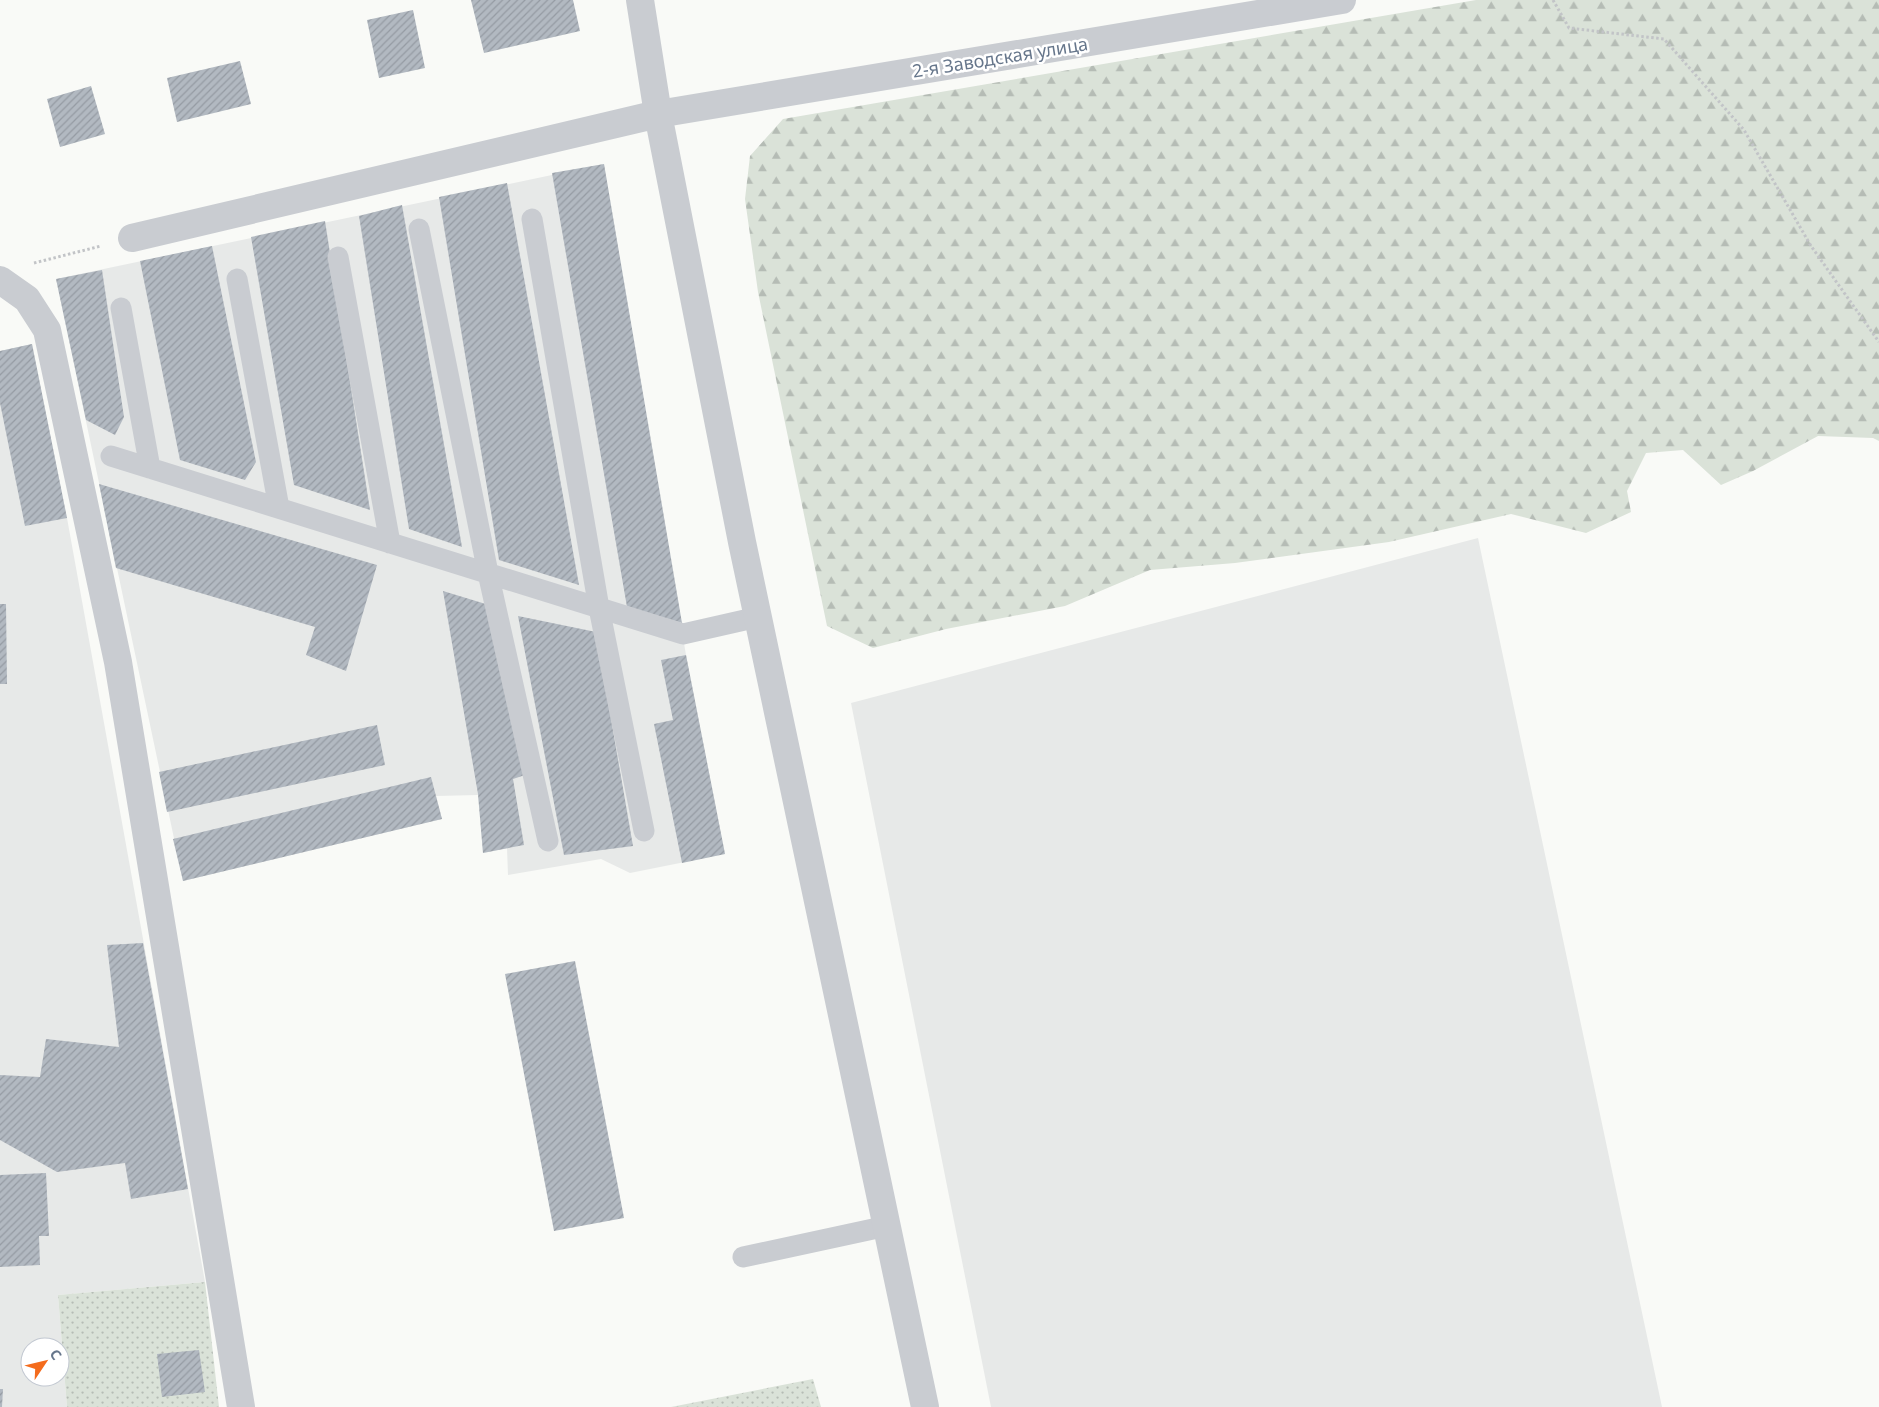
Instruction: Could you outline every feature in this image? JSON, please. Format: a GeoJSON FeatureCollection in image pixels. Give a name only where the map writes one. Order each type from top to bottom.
{"type":"FeatureCollection","features":[{"type":"Feature","properties":{"kind":"street"},"geometry":{"type":"LineString","coordinates":[[640,0],[658,114],[758,617],[925,1407]]}},
{"type":"Feature","properties":{"kind":"street","name":"2-я Заводская улица"},"geometry":{"type":"LineString","coordinates":[[132,238],[658,114],[1342,0]]}},
{"type":"Feature","properties":{"kind":"street"},"geometry":{"type":"LineString","coordinates":[[0,280],[27,298],[47,330],[118,662],[241,1407]]}},
{"type":"Feature","properties":{"kind":"lane"},"geometry":{"type":"LineString","coordinates":[[532,219],[599,608],[644,831]]}},
{"type":"Feature","properties":{"kind":"lane"},"geometry":{"type":"LineString","coordinates":[[418,229],[488,573],[548,841]]}},
{"type":"Feature","properties":{"kind":"lane"},"geometry":{"type":"LineString","coordinates":[[338,257],[390,543]]}},
{"type":"Feature","properties":{"kind":"lane"},"geometry":{"type":"LineString","coordinates":[[237,278],[279,508]]}},
{"type":"Feature","properties":{"kind":"lane"},"geometry":{"type":"LineString","coordinates":[[121,308],[150,468]]}},
{"type":"Feature","properties":{"kind":"lane"},"geometry":{"type":"LineString","coordinates":[[111,456],[683,634],[758,617]]}},
{"type":"Feature","properties":{"kind":"lane"},"geometry":{"type":"LineString","coordinates":[[743,1257],[887,1226]]}},
{"type":"Feature","properties":{"kind":"path"},"geometry":{"type":"LineString","coordinates":[[1552,0],[1569,28],[1664,39],[1744,130],[1811,246],[1879,342]]}},
{"type":"Feature","properties":{"kind":"path"},"geometry":{"type":"LineString","coordinates":[[28,265],[132,238]]}},
{"type":"Feature","properties":{"kind":"shaded area"},"geometry":{"type":"Polygon","coordinates":[[[604,164],[686,655],[725,854],[630,873],[601,859],[508,875],[507,848],[483,853],[478,795],[436,796],[442,819],[183,881],[56,279],[604,164]]]}},
{"type":"Feature","properties":{"kind":"shaded area"},"geometry":{"type":"Polygon","coordinates":[[[32,344],[67,518],[205,1282],[58,1295],[61,1337],[20,1337],[20,1387],[65,1387],[67,1407],[0,1407],[0,351],[32,344]]]}},
{"type":"Feature","properties":{"kind":"shaded area"},"geometry":{"type":"Polygon","coordinates":[[[1478,538],[1662,1407],[991,1407],[851,703],[1478,538]]]}},
{"type":"Feature","properties":{"kind":"green space"},"geometry":{"type":"Polygon","coordinates":[[[1476,0],[1879,0],[1879,441],[1873,438],[1818,436],[1753,471],[1721,485],[1683,450],[1646,453],[1627,491],[1631,512],[1586,533],[1511,514],[1389,542],[1235,563],[1150,570],[1065,606],[946,629],[873,648],[827,626],[758,292],[745,199],[750,156],[783,119],[1476,0]]]}},
{"type":"Feature","properties":{"kind":"green space"},"geometry":{"type":"Polygon","coordinates":[[[205,1282],[219,1407],[67,1407],[65,1387],[70,1387],[70,1337],[61,1337],[58,1295],[205,1282]]]}},
{"type":"Feature","properties":{"kind":"green space"},"geometry":{"type":"Polygon","coordinates":[[[813,1379],[821,1407],[671,1407],[813,1379]]]}},
{"type":"Feature","properties":{"kind":"building"},"geometry":{"type":"Polygon","coordinates":[[[471,0],[573,0],[580,31],[484,53],[471,0]]]}},
{"type":"Feature","properties":{"kind":"building"},"geometry":{"type":"Polygon","coordinates":[[[413,10],[425,68],[379,78],[367,20],[413,10]]]}},
{"type":"Feature","properties":{"kind":"building"},"geometry":{"type":"Polygon","coordinates":[[[240,61],[251,104],[177,122],[167,78],[240,61]]]}},
{"type":"Feature","properties":{"kind":"building"},"geometry":{"type":"Polygon","coordinates":[[[91,86],[105,134],[60,147],[47,99],[91,86]]]}},
{"type":"Feature","properties":{"kind":"building"},"geometry":{"type":"Polygon","coordinates":[[[604,164],[682,623],[627,607],[552,173],[604,164]]]}},
{"type":"Feature","properties":{"kind":"building"},"geometry":{"type":"Polygon","coordinates":[[[507,183],[579,585],[499,560],[439,197],[507,183]]]}},
{"type":"Feature","properties":{"kind":"building"},"geometry":{"type":"Polygon","coordinates":[[[402,205],[462,547],[409,529],[359,216],[402,205]]]}},
{"type":"Feature","properties":{"kind":"building"},"geometry":{"type":"Polygon","coordinates":[[[325,221],[370,510],[294,485],[251,237],[325,221]]]}},
{"type":"Feature","properties":{"kind":"building"},"geometry":{"type":"Polygon","coordinates":[[[212,246],[256,462],[245,480],[180,460],[140,261],[212,246]]]}},
{"type":"Feature","properties":{"kind":"building"},"geometry":{"type":"Polygon","coordinates":[[[102,270],[124,417],[115,435],[86,420],[56,279],[102,270]]]}},
{"type":"Feature","properties":{"kind":"building"},"geometry":{"type":"Polygon","coordinates":[[[32,344],[67,518],[25,526],[0,403],[0,351],[32,344]]]}},
{"type":"Feature","properties":{"kind":"building"},"geometry":{"type":"Polygon","coordinates":[[[99,484],[377,565],[346,671],[306,655],[315,627],[116,568],[99,484]]]}},
{"type":"Feature","properties":{"kind":"building"},"geometry":{"type":"Polygon","coordinates":[[[443,591],[489,605],[525,775],[513,779],[524,845],[483,853],[478,794],[443,591]]]}},
{"type":"Feature","properties":{"kind":"building"},"geometry":{"type":"Polygon","coordinates":[[[0,604],[6,604],[7,684],[0,684],[0,604]]]}},
{"type":"Feature","properties":{"kind":"building"},"geometry":{"type":"Polygon","coordinates":[[[518,616],[596,632],[633,846],[564,855],[518,616]]]}},
{"type":"Feature","properties":{"kind":"building"},"geometry":{"type":"Polygon","coordinates":[[[686,655],[725,854],[682,863],[654,724],[673,720],[661,660],[686,655]]]}},
{"type":"Feature","properties":{"kind":"building"},"geometry":{"type":"Polygon","coordinates":[[[377,725],[385,765],[167,812],[159,772],[377,725]]]}},
{"type":"Feature","properties":{"kind":"building"},"geometry":{"type":"Polygon","coordinates":[[[431,777],[442,819],[183,881],[173,839],[431,777]]]}},
{"type":"Feature","properties":{"kind":"building"},"geometry":{"type":"Polygon","coordinates":[[[143,943],[188,1189],[131,1199],[125,1163],[57,1172],[0,1140],[0,1075],[40,1077],[46,1039],[119,1047],[107,945],[143,943]]]}},
{"type":"Feature","properties":{"kind":"building"},"geometry":{"type":"Polygon","coordinates":[[[575,961],[624,1218],[554,1231],[505,974],[575,961]]]}},
{"type":"Feature","properties":{"kind":"building"},"geometry":{"type":"Polygon","coordinates":[[[46,1173],[49,1236],[39,1236],[40,1265],[0,1267],[0,1175],[46,1173]]]}},
{"type":"Feature","properties":{"kind":"building"},"geometry":{"type":"Polygon","coordinates":[[[199,1350],[205,1392],[162,1397],[157,1354],[199,1350]]]}},
{"type":"Feature","properties":{"kind":"building"},"geometry":{"type":"Polygon","coordinates":[[[0,1389],[3,1389],[2,1407],[0,1407],[0,1389]]]}}]}
